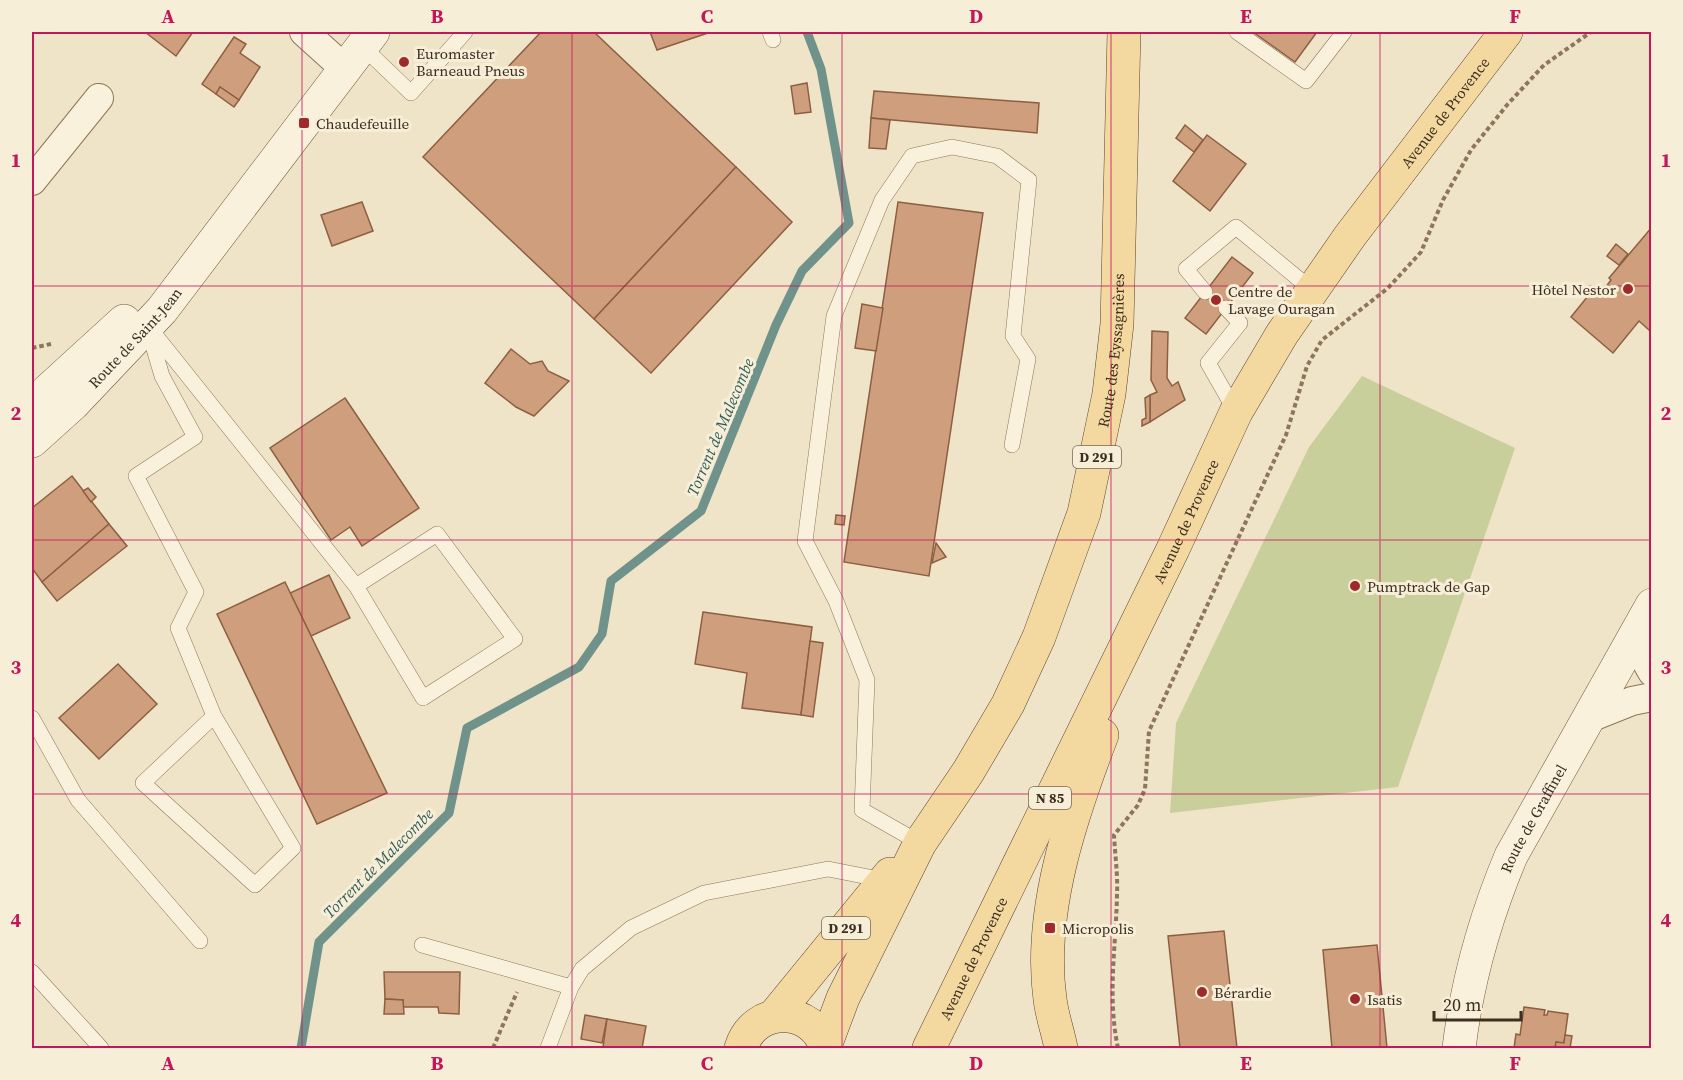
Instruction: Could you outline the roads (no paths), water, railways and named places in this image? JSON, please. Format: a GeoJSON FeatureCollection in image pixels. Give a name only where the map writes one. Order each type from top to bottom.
{"type":"FeatureCollection","features":[{"type":"Feature","properties":{"kind":"main road","name":"Route des Eyssagnières"},"geometry":{"type":"LineString","coordinates":[[825,1047],[843,998],[920,843],[968,772],[1008,704],[1047,615],[1084,513],[1109,393],[1117,324],[1124,32]]}},
{"type":"Feature","properties":{"kind":"main road","name":"Avenue de Provence"},"geometry":{"type":"LineString","coordinates":[[929,1048],[1173,549],[1236,412],[1282,334],[1350,236],[1504,32]]}},
{"type":"Feature","properties":{"kind":"main road"},"geometry":{"type":"LineString","coordinates":[[1061,1048],[1050,1001],[1047,964],[1057,886],[1067,834],[1086,775],[1173,549]]}},
{"type":"Feature","properties":{"kind":"main road","name":"Route des Eyssagnières"},"geometry":{"type":"LineString","coordinates":[[741,1048],[752,1028],[774,1016],[884,880],[920,843]]}},
{"type":"Feature","properties":{"kind":"main road"},"geometry":{"type":"LineString","coordinates":[[774,1016],[787,1015],[811,1024],[825,1047]]}},
{"type":"Feature","properties":{"kind":"street"},"geometry":{"type":"LineString","coordinates":[[304,32],[360,49]]}},
{"type":"Feature","properties":{"kind":"street","name":"Route de Saint-Jean"},"geometry":{"type":"LineString","coordinates":[[32,441],[73,404],[141,319],[227,226],[360,49]]}},
{"type":"Feature","properties":{"kind":"street"},"geometry":{"type":"LineString","coordinates":[[32,181],[99,98]]}},
{"type":"Feature","properties":{"kind":"street","name":"Route de Saint-Jean"},"geometry":{"type":"LineString","coordinates":[[32,405],[141,319]]}},
{"type":"Feature","properties":{"kind":"street"},"geometry":{"type":"LineString","coordinates":[[32,405],[46,410],[73,404]]}},
{"type":"Feature","properties":{"kind":"street"},"geometry":{"type":"LineString","coordinates":[[32,405],[34,413],[32,421]]}},
{"type":"Feature","properties":{"kind":"street","name":"Route de Graffinel"},"geometry":{"type":"LineString","coordinates":[[1459,1048],[1465,997],[1496,893],[1510,856],[1652,604]]}},
{"type":"Feature","properties":{"kind":"street"},"geometry":{"type":"LineString","coordinates":[[1633,638],[1652,672]]}},
{"type":"Feature","properties":{"kind":"street"},"geometry":{"type":"LineString","coordinates":[[1587,719],[1632,701],[1652,697]]}},
{"type":"Feature","properties":{"kind":"lane"},"geometry":{"type":"LineString","coordinates":[[360,49],[411,93],[465,32]]}},
{"type":"Feature","properties":{"kind":"lane"},"geometry":{"type":"LineString","coordinates":[[1237,32],[1306,81],[1344,32]]}},
{"type":"Feature","properties":{"kind":"lane"},"geometry":{"type":"LineString","coordinates":[[920,843],[862,810],[867,680],[836,601],[805,541],[834,316],[882,200],[912,156],[952,147],[997,156],[1029,180],[1013,336],[1028,359],[1012,445]]}},
{"type":"Feature","properties":{"kind":"lane"},"geometry":{"type":"LineString","coordinates":[[1205,292],[1186,269],[1236,227],[1312,290]]}},
{"type":"Feature","properties":{"kind":"lane"},"geometry":{"type":"LineString","coordinates":[[1227,308],[1240,323],[1208,363],[1236,412]]}},
{"type":"Feature","properties":{"kind":"lane"},"geometry":{"type":"LineString","coordinates":[[141,319],[204,393],[356,586],[423,698],[515,639],[437,534],[356,586]]}},
{"type":"Feature","properties":{"kind":"lane"},"geometry":{"type":"LineString","coordinates":[[141,319],[162,376],[195,437],[136,476],[196,592],[178,628],[214,716],[293,848],[255,885],[143,783],[214,716]]}},
{"type":"Feature","properties":{"kind":"lane"},"geometry":{"type":"LineString","coordinates":[[32,718],[78,800],[200,941]]}},
{"type":"Feature","properties":{"kind":"lane"},"geometry":{"type":"LineString","coordinates":[[548,1048],[571,987],[582,969],[631,928],[704,893],[828,869],[884,880]]}},
{"type":"Feature","properties":{"kind":"lane"},"geometry":{"type":"LineString","coordinates":[[422,945],[571,987]]}},
{"type":"Feature","properties":{"kind":"lane"},"geometry":{"type":"LineString","coordinates":[[32,972],[101,1048]]}},
{"type":"Feature","properties":{"kind":"waterway","name":"Torrent de Malecombe"},"geometry":{"type":"LineString","coordinates":[[301,1048],[319,942],[449,813],[467,728],[579,667],[602,634],[611,581],[701,511],[776,325],[802,271],[849,223],[821,69],[807,32]]}},
{"type":"Feature","properties":{"kind":"place","name":"Euromaster Barneaud Pneus"},"geometry":{"type":"Point","coordinates":[404,62]}},
{"type":"Feature","properties":{"kind":"place","name":"Chaudefeuille"},"geometry":{"type":"Point","coordinates":[304,123]}},
{"type":"Feature","properties":{"kind":"place","name":"Hôtel Nestor"},"geometry":{"type":"Point","coordinates":[1628,289]}},
{"type":"Feature","properties":{"kind":"place","name":"Centre de Lavage Ouragan"},"geometry":{"type":"Point","coordinates":[1216,300]}},
{"type":"Feature","properties":{"kind":"place","name":"Pumptrack de Gap"},"geometry":{"type":"Point","coordinates":[1355,586]}},
{"type":"Feature","properties":{"kind":"place","name":"Micropolis"},"geometry":{"type":"Point","coordinates":[1050,928]}},
{"type":"Feature","properties":{"kind":"place","name":"Bérardie"},"geometry":{"type":"Point","coordinates":[1202,992]}},
{"type":"Feature","properties":{"kind":"place","name":"Isatis"},"geometry":{"type":"Point","coordinates":[1355,999]}}]}
